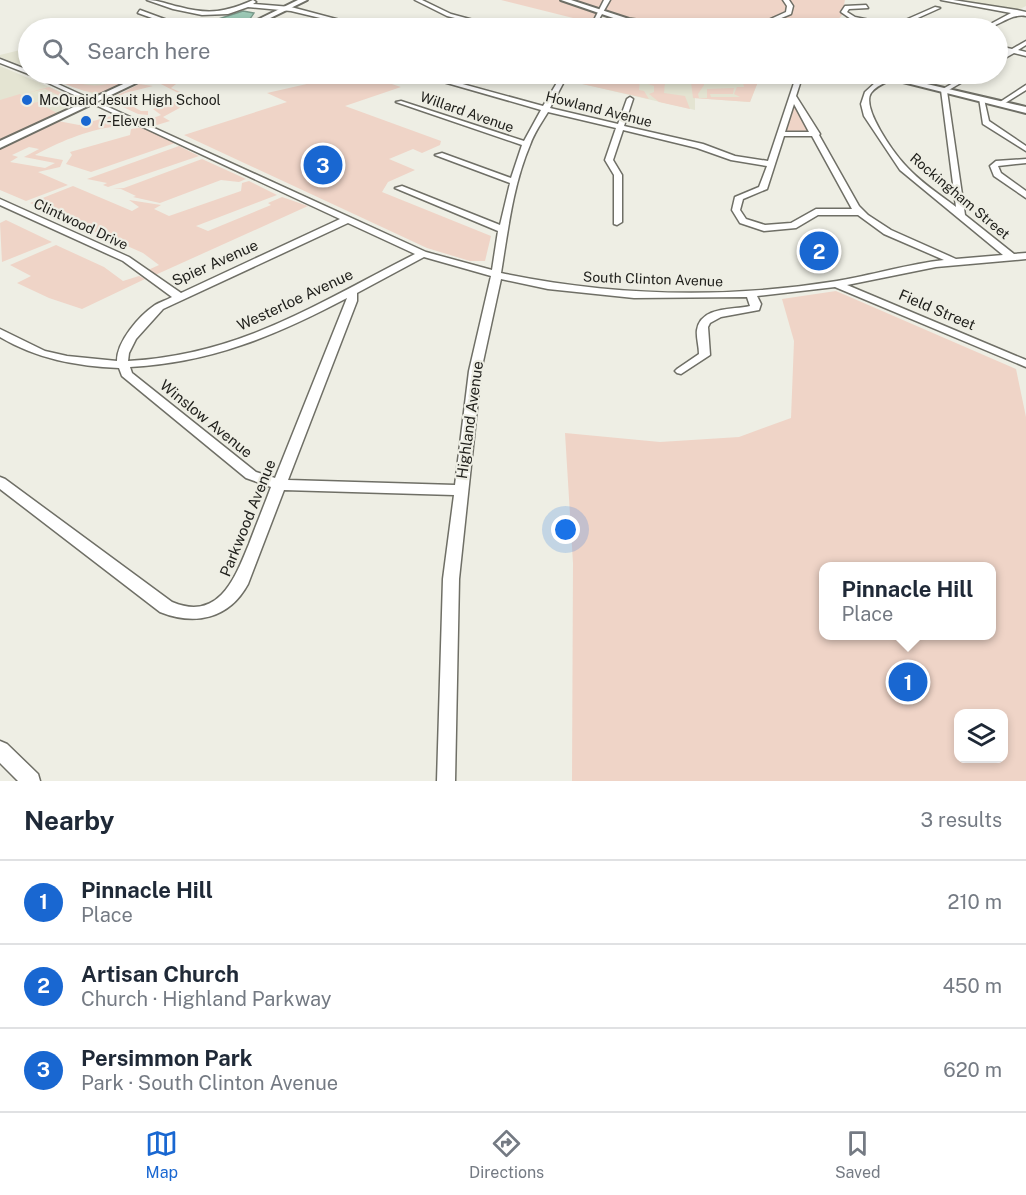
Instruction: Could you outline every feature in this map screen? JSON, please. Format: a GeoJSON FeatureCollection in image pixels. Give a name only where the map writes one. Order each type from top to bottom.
{"type":"FeatureCollection","features":[{"type":"Feature","properties":{"kind":"main road"},"geometry":{"type":"LineString","coordinates":[[266,18],[304,0]]}},
{"type":"Feature","properties":{"kind":"main road"},"geometry":{"type":"LineString","coordinates":[[564,0],[622,18]]}},
{"type":"Feature","properties":{"kind":"main road"},"geometry":{"type":"LineString","coordinates":[[0,145],[129,84]]}},
{"type":"Feature","properties":{"kind":"main road"},"geometry":{"type":"LineString","coordinates":[[924,84],[1026,110]]}},
{"type":"Feature","properties":{"kind":"street"},"geometry":{"type":"LineString","coordinates":[[150,0],[194,13],[220,12],[248,5],[287,8],[327,18]]}},
{"type":"Feature","properties":{"kind":"street"},"geometry":{"type":"LineString","coordinates":[[248,5],[255,0]]}},
{"type":"Feature","properties":{"kind":"street"},"geometry":{"type":"LineString","coordinates":[[418,0],[448,14],[463,18]]}},
{"type":"Feature","properties":{"kind":"street"},"geometry":{"type":"LineString","coordinates":[[597,18],[607,0]]}},
{"type":"Feature","properties":{"kind":"street"},"geometry":{"type":"LineString","coordinates":[[777,18],[789,13],[790,6],[786,0]]}},
{"type":"Feature","properties":{"kind":"street"},"geometry":{"type":"LineString","coordinates":[[944,0],[1026,15]]}},
{"type":"Feature","properties":{"kind":"street"},"geometry":{"type":"LineString","coordinates":[[853,18],[844,13],[847,7],[866,7]]}},
{"type":"Feature","properties":{"kind":"street"},"geometry":{"type":"LineString","coordinates":[[1006,18],[1026,7]]}},
{"type":"Feature","properties":{"kind":"street"},"geometry":{"type":"LineString","coordinates":[[914,18],[937,8]]}},
{"type":"Feature","properties":{"kind":"street"},"geometry":{"type":"LineString","coordinates":[[140,12],[156,18]]}},
{"type":"Feature","properties":{"kind":"street"},"geometry":{"type":"LineString","coordinates":[[1008,54],[1026,43]]}},
{"type":"Feature","properties":{"kind":"street"},"geometry":{"type":"LineString","coordinates":[[1008,50],[1026,54]]}},
{"type":"Feature","properties":{"kind":"street","name":"South Clinton Avenue"},"geometry":{"type":"LineString","coordinates":[[0,61],[18,68]]}},
{"type":"Feature","properties":{"kind":"street","name":"South Clinton Avenue"},"geometry":{"type":"LineString","coordinates":[[56,84],[423,254],[497,275],[601,293],[751,294],[836,284],[956,262],[1026,256]]}},
{"type":"Feature","properties":{"kind":"street","name":"Howland Avenue"},"geometry":{"type":"LineString","coordinates":[[456,84],[545,109],[700,146],[770,168]]}},
{"type":"Feature","properties":{"kind":"street","name":"Highland Avenue"},"geometry":{"type":"LineString","coordinates":[[446,781],[451,579],[475,371],[497,275],[503,230],[514,182],[526,144],[559,84]]}},
{"type":"Feature","properties":{"kind":"street"},"geometry":{"type":"LineString","coordinates":[[797,84],[763,189],[737,200],[736,210],[747,224],[764,228],[793,226],[816,212],[859,212]]}},
{"type":"Feature","properties":{"kind":"street","name":"Rockingham Street"},"geometry":{"type":"LineString","coordinates":[[879,84],[869,90],[864,99],[865,110],[903,168],[1011,257]]}},
{"type":"Feature","properties":{"kind":"street"},"geometry":{"type":"LineString","coordinates":[[955,84],[944,90],[961,215]]}},
{"type":"Feature","properties":{"kind":"street"},"geometry":{"type":"LineString","coordinates":[[1000,104],[1026,87]]}},
{"type":"Feature","properties":{"kind":"street"},"geometry":{"type":"LineString","coordinates":[[793,96],[816,134],[850,201],[859,212],[892,235],[956,262]]}},
{"type":"Feature","properties":{"kind":"street"},"geometry":{"type":"LineString","coordinates":[[617,222],[618,176],[609,160],[630,99]]}},
{"type":"Feature","properties":{"kind":"street"},"geometry":{"type":"LineString","coordinates":[[981,99],[986,122],[1026,149]]}},
{"type":"Feature","properties":{"kind":"street","name":"Willard Avenue"},"geometry":{"type":"LineString","coordinates":[[399,102],[526,144]]}},
{"type":"Feature","properties":{"kind":"street"},"geometry":{"type":"LineString","coordinates":[[782,134],[816,134]]}},
{"type":"Feature","properties":{"kind":"street"},"geometry":{"type":"LineString","coordinates":[[439,155],[514,182]]}},
{"type":"Feature","properties":{"kind":"street"},"geometry":{"type":"LineString","coordinates":[[1026,161],[994,164],[996,173],[1026,195]]}},
{"type":"Feature","properties":{"kind":"street"},"geometry":{"type":"LineString","coordinates":[[399,188],[503,230]]}},
{"type":"Feature","properties":{"kind":"street","name":"Clintwood Drive"},"geometry":{"type":"LineString","coordinates":[[0,202],[126,259],[178,296]]}},
{"type":"Feature","properties":{"kind":"street","name":"Spier Avenue"},"geometry":{"type":"LineString","coordinates":[[124,363],[124,351],[144,320],[159,306],[348,219]]}},
{"type":"Feature","properties":{"kind":"street","name":"Westerloe Avenue"},"geometry":{"type":"LineString","coordinates":[[0,332],[25,347],[51,356],[80,361],[124,363],[186,356],[242,343],[274,330],[423,254]]}},
{"type":"Feature","properties":{"kind":"street","name":"Field Street"},"geometry":{"type":"LineString","coordinates":[[836,284],[1026,364]]}},
{"type":"Feature","properties":{"kind":"street","name":"Parkwood Avenue"},"geometry":{"type":"LineString","coordinates":[[0,482],[166,607],[189,615],[216,607],[237,590],[352,301],[353,295],[349,292]]}},
{"type":"Feature","properties":{"kind":"street"},"geometry":{"type":"LineString","coordinates":[[681,371],[704,355],[703,327],[706,321],[723,313],[755,308],[756,304],[751,294]]}},
{"type":"Feature","properties":{"kind":"street","name":"Winslow Avenue"},"geometry":{"type":"LineString","coordinates":[[124,363],[131,380],[251,475],[280,485],[460,490]]}},
{"type":"Feature","properties":{"kind":"street"},"geometry":{"type":"LineString","coordinates":[[0,750],[31,781]]}},
{"type":"Feature","properties":{"kind":"shaded area"},"geometry":{"type":"Polygon","coordinates":[[[501,0],[845,0],[839,18],[627,18],[598,11],[595,18],[573,18],[501,0]]]}},
{"type":"Feature","properties":{"kind":"shaded area"},"geometry":{"type":"Polygon","coordinates":[[[948,0],[1026,0],[1026,6],[1016,11],[948,0]]]}},
{"type":"Feature","properties":{"kind":"shaded area"},"geometry":{"type":"Polygon","coordinates":[[[243,11],[254,13],[250,18],[221,18],[243,11]]]}},
{"type":"Feature","properties":{"kind":"shaded area"},"geometry":{"type":"Polygon","coordinates":[[[18,50],[18,64],[0,57],[0,55],[18,50]]]}},
{"type":"Feature","properties":{"kind":"shaded area","name":"McQuaid Jesuit High School"},"geometry":{"type":"Polygon","coordinates":[[[0,66],[18,74],[18,84],[42,84],[68,95],[71,94],[83,102],[0,140],[0,66]]]}},
{"type":"Feature","properties":{"kind":"shaded area"},"geometry":{"type":"Polygon","coordinates":[[[65,84],[86,85],[125,84],[113,90],[97,93],[65,84]]]}},
{"type":"Feature","properties":{"kind":"shaded area"},"geometry":{"type":"Polygon","coordinates":[[[67,84],[121,84],[95,95],[67,84]]]}},
{"type":"Feature","properties":{"kind":"shaded area"},"geometry":{"type":"Polygon","coordinates":[[[139,84],[153,86],[125,93],[117,98],[141,111],[148,111],[148,115],[138,114],[108,100],[139,84]]]}},
{"type":"Feature","properties":{"kind":"shaded area"},"geometry":{"type":"Polygon","coordinates":[[[161,84],[176,84],[171,88],[196,99],[163,117],[170,121],[157,125],[148,120],[161,115],[153,109],[186,97],[161,84]]]}},
{"type":"Feature","properties":{"kind":"shaded area"},"geometry":{"type":"Polygon","coordinates":[[[307,84],[392,84],[401,87],[345,106],[441,141],[440,145],[422,153],[413,149],[389,159],[415,170],[388,182],[382,192],[491,236],[485,261],[470,261],[427,248],[184,135],[287,102],[267,93],[307,84]]]}},
{"type":"Feature","properties":{"kind":"shaded area"},"geometry":{"type":"Polygon","coordinates":[[[582,84],[757,84],[750,102],[695,98],[695,110],[582,84]]]}},
{"type":"Feature","properties":{"kind":"shaded area"},"geometry":{"type":"Polygon","coordinates":[[[582,84],[640,84],[639,90],[644,91],[649,99],[582,84]]]}},
{"type":"Feature","properties":{"kind":"shaded area"},"geometry":{"type":"Polygon","coordinates":[[[648,84],[665,84],[664,93],[685,96],[690,109],[659,102],[649,94],[654,92],[654,86],[648,84]]]}},
{"type":"Feature","properties":{"kind":"shaded area"},"geometry":{"type":"Polygon","coordinates":[[[691,84],[704,84],[698,94],[699,98],[707,98],[707,89],[734,88],[733,94],[710,94],[711,97],[740,97],[734,94],[737,87],[744,87],[743,84],[757,84],[750,102],[693,98],[691,84]]]}},
{"type":"Feature","properties":{"kind":"shaded area"},"geometry":{"type":"Polygon","coordinates":[[[49,87],[68,96],[42,105],[57,113],[0,140],[0,100],[20,94],[33,103],[56,98],[58,95],[45,89],[27,93],[49,87]]]}},
{"type":"Feature","properties":{"kind":"shaded area"},"geometry":{"type":"Polygon","coordinates":[[[792,106],[796,107],[811,132],[785,131],[792,106]]]}},
{"type":"Feature","properties":{"kind":"shaded area"},"geometry":{"type":"Polygon","coordinates":[[[115,115],[134,124],[82,134],[35,155],[63,160],[60,167],[38,172],[68,185],[26,201],[0,190],[0,148],[58,121],[79,125],[115,115]],[[29,147],[12,155],[18,157],[10,162],[45,168],[55,163],[24,157],[39,149],[29,147]]]}},
{"type":"Feature","properties":{"kind":"shaded area"},"geometry":{"type":"Polygon","coordinates":[[[142,127],[175,143],[91,172],[66,164],[72,155],[70,152],[130,135],[131,129],[142,127]]]}},
{"type":"Feature","properties":{"kind":"shaded area"},"geometry":{"type":"Polygon","coordinates":[[[179,146],[199,156],[108,187],[103,185],[107,183],[87,179],[179,146]]]}},
{"type":"Feature","properties":{"kind":"shaded area"},"geometry":{"type":"Polygon","coordinates":[[[202,159],[246,179],[239,182],[221,180],[160,203],[133,197],[136,196],[121,189],[113,189],[124,188],[202,159]]]}},
{"type":"Feature","properties":{"kind":"shaded area"},"geometry":{"type":"Polygon","coordinates":[[[249,181],[277,195],[196,226],[208,231],[271,205],[268,203],[282,197],[308,206],[153,276],[146,271],[159,265],[143,253],[30,203],[73,186],[132,211],[139,207],[129,200],[161,205],[154,209],[169,216],[241,191],[242,183],[249,181]]]}},
{"type":"Feature","properties":{"kind":"shaded area"},"geometry":{"type":"Polygon","coordinates":[[[6,220],[52,242],[2,262],[0,223],[6,220]]]}},
{"type":"Feature","properties":{"kind":"shaded area"},"geometry":{"type":"Polygon","coordinates":[[[56,245],[104,267],[123,281],[139,276],[145,279],[82,309],[49,298],[17,283],[31,276],[10,265],[56,245]]]}},
{"type":"Feature","properties":{"kind":"shaded area"},"geometry":{"type":"Polygon","coordinates":[[[836,291],[1016,369],[1026,417],[1026,781],[572,781],[573,563],[565,433],[660,442],[739,437],[791,418],[794,341],[782,299],[836,291]]]}},
{"type":"Feature","properties":{"kind":"place","name":"McQuaid Jesuit High School"},"geometry":{"type":"Point","coordinates":[27,100]}},
{"type":"Feature","properties":{"kind":"place","name":"7-Eleven"},"geometry":{"type":"Point","coordinates":[86,121]}},
{"type":"Feature","properties":{"kind":"place","name":"Persimmon Park"},"geometry":{"type":"Point","coordinates":[323,165]}},
{"type":"Feature","properties":{"kind":"place","name":"Artisan Church"},"geometry":{"type":"Point","coordinates":[819,251]}},
{"type":"Feature","properties":{"kind":"place","name":"Pinnacle Hill"},"geometry":{"type":"Point","coordinates":[908,682]}}]}
